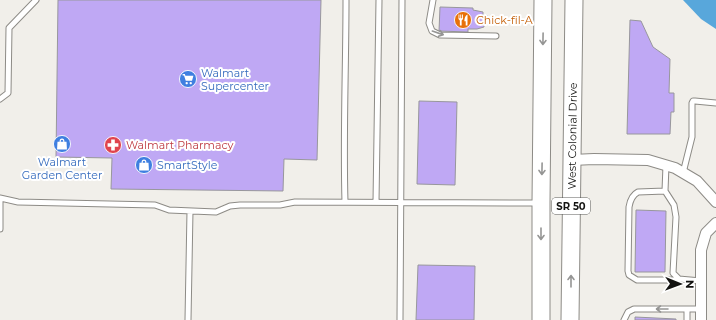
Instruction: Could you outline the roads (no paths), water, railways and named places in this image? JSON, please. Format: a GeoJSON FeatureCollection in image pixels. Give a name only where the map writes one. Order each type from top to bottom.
{"type":"FeatureCollection","features":[{"type":"Feature","properties":{"kind":"highway","name":"SR 50"},"geometry":{"type":"LineString","coordinates":[[542,320],[541,203],[543,0]]}},
{"type":"Feature","properties":{"kind":"highway","name":"West Colonial Drive"},"geometry":{"type":"LineString","coordinates":[[570,320],[574,0]]}},
{"type":"Feature","properties":{"kind":"street"},"geometry":{"type":"LineString","coordinates":[[572,160],[648,160],[666,165],[683,172],[697,181],[716,202]]}},
{"type":"Feature","properties":{"kind":"street"},"geometry":{"type":"LineString","coordinates":[[701,320],[701,250],[706,233],[716,223]]}},
{"type":"Feature","properties":{"kind":"lane"},"geometry":{"type":"LineString","coordinates":[[0,99],[8,93],[9,28],[36,0]]}},
{"type":"Feature","properties":{"kind":"lane"},"geometry":{"type":"LineString","coordinates":[[345,202],[344,160],[346,0]]}},
{"type":"Feature","properties":{"kind":"lane"},"geometry":{"type":"LineString","coordinates":[[376,202],[379,0]]}},
{"type":"Feature","properties":{"kind":"lane"},"geometry":{"type":"LineString","coordinates":[[400,320],[402,0]]}},
{"type":"Feature","properties":{"kind":"lane"},"geometry":{"type":"LineString","coordinates":[[433,0],[429,23],[432,31],[440,35],[496,36]]}},
{"type":"Feature","properties":{"kind":"lane"},"geometry":{"type":"LineString","coordinates":[[683,172],[692,137],[692,103],[695,100],[716,103]]}},
{"type":"Feature","properties":{"kind":"lane"},"geometry":{"type":"LineString","coordinates":[[666,165],[665,190],[674,205],[676,217],[673,273],[679,279]]}},
{"type":"Feature","properties":{"kind":"lane"},"geometry":{"type":"LineString","coordinates":[[665,190],[638,192],[635,193],[630,201],[629,275],[637,280],[679,279],[701,281]]}},
{"type":"Feature","properties":{"kind":"lane"},"geometry":{"type":"LineString","coordinates":[[0,229],[0,198],[18,202],[155,205],[169,210],[216,212],[230,206],[280,205],[295,202],[541,203]]}},
{"type":"Feature","properties":{"kind":"lane"},"geometry":{"type":"LineString","coordinates":[[188,320],[190,211]]}},
{"type":"Feature","properties":{"kind":"lane"},"geometry":{"type":"LineString","coordinates":[[624,320],[628,312],[634,309],[701,309]]}},
{"type":"Feature","properties":{"kind":"lane"},"geometry":{"type":"LineString","coordinates":[[687,309],[687,320]]}},
{"type":"Feature","properties":{"kind":"water"},"geometry":{"type":"Polygon","coordinates":[[[683,0],[716,0],[716,29],[701,19],[683,0]]]}},
{"type":"Feature","properties":{"kind":"place","name":"Chick-fil-A"},"geometry":{"type":"Point","coordinates":[463,20]}},
{"type":"Feature","properties":{"kind":"place","name":"Walmart Supercenter"},"geometry":{"type":"Point","coordinates":[188,79]}},
{"type":"Feature","properties":{"kind":"place","name":"Walmart Garden Center"},"geometry":{"type":"Point","coordinates":[62,144]}},
{"type":"Feature","properties":{"kind":"place","name":"Walmart Pharmacy"},"geometry":{"type":"Point","coordinates":[113,145]}},
{"type":"Feature","properties":{"kind":"place","name":"SmartStyle"},"geometry":{"type":"Point","coordinates":[144,165]}}]}
